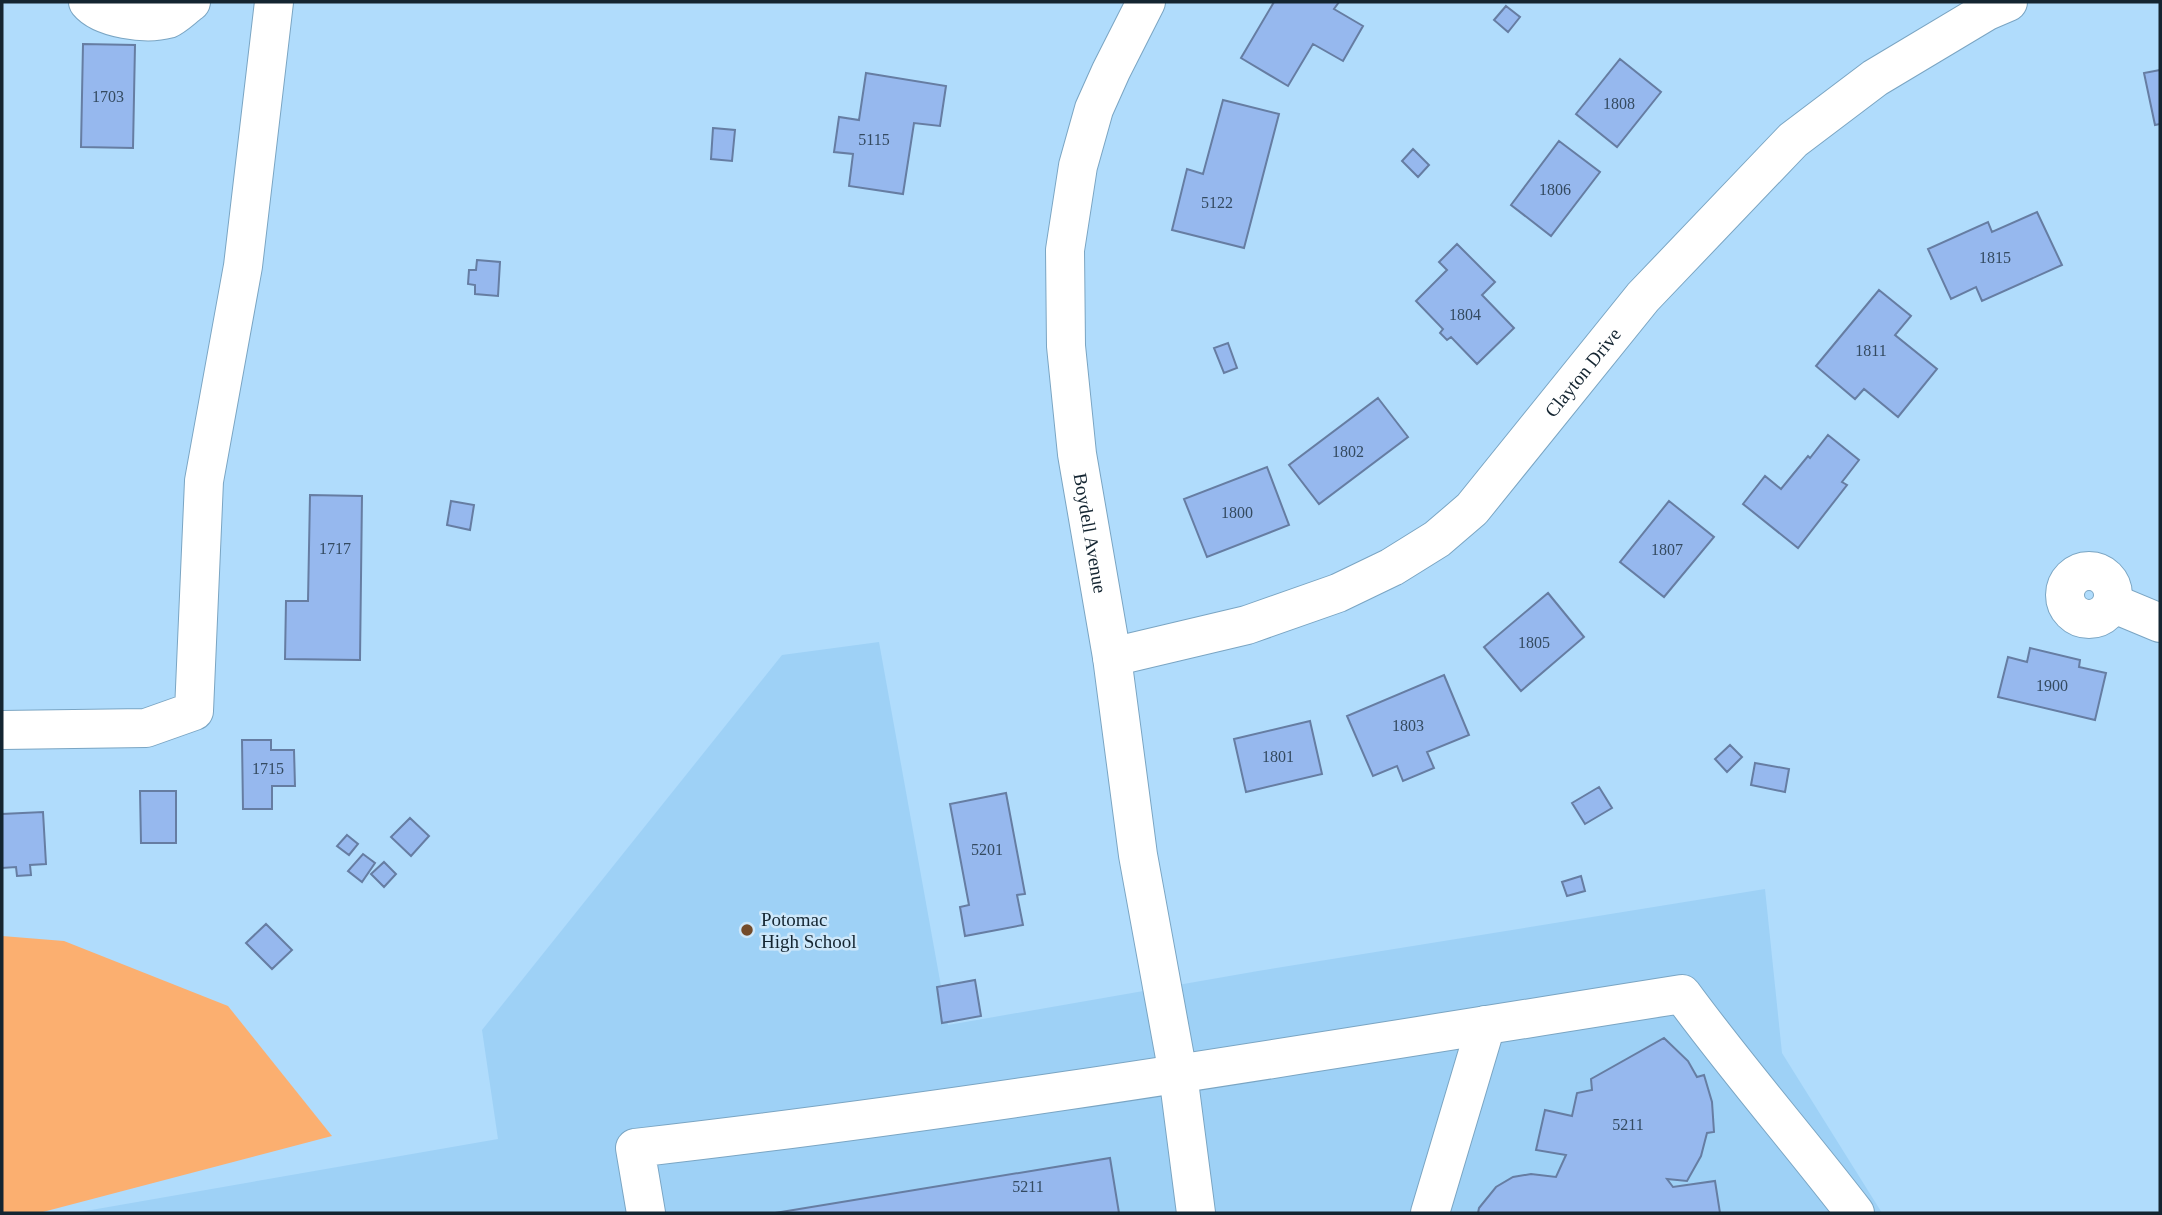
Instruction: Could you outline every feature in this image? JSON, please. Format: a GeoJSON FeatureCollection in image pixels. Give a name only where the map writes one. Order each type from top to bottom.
{"type":"FeatureCollection","features":[{"type":"Feature","properties":{"kind":"street"},"geometry":{"type":"LineString","coordinates":[[88,2],[94,9],[129,21],[169,19],[191,2]]}},
{"type":"Feature","properties":{"kind":"street"},"geometry":{"type":"LineString","coordinates":[[2,730],[146,728],[194,711],[204,481],[243,266],[274,2]]}},
{"type":"Feature","properties":{"kind":"street","name":"Boydell Avenue"},"geometry":{"type":"LineString","coordinates":[[1146,2],[1094,109],[1077,166],[1065,250],[1066,346],[1077,454],[1112,657],[1138,855],[1178,1074],[1196,1213]]}},
{"type":"Feature","properties":{"kind":"street","name":"Clayton Drive"},"geometry":{"type":"LineString","coordinates":[[1112,657],[1247,625],[1338,593],[1392,567],[1437,540],[1472,509],[1643,297],[1793,140],[1875,78],[1987,11],[2008,2]]}},
{"type":"Feature","properties":{"kind":"street"},"geometry":{"type":"LineString","coordinates":[[2112,603],[2160,623]]}},
{"type":"Feature","properties":{"kind":"street"},"geometry":{"type":"LineString","coordinates":[[646,1213],[635,1147],[780,1131],[1178,1074],[1682,994],[1721,1047],[1855,1213]]}},
{"type":"Feature","properties":{"kind":"street"},"geometry":{"type":"LineString","coordinates":[[1430,1213],[1486,1025]]}},
{"type":"Feature","properties":{"kind":"shaded area","name":"Potomac High School"},"geometry":{"type":"Polygon","coordinates":[[[879,642],[948,1025],[1258,971],[1765,889],[1782,1053],[1882,1213],[74,1213],[498,1139],[482,1030],[782,655],[879,642]]]}},
{"type":"Feature","properties":{"kind":"shaded area"},"geometry":{"type":"Polygon","coordinates":[[[2,936],[64,941],[228,1006],[332,1136],[39,1213],[2,1213],[2,936]]]}},
{"type":"Feature","properties":{"kind":"building"},"geometry":{"type":"Polygon","coordinates":[[[1274,2],[1339,2],[1334,9],[1363,26],[1343,61],[1313,44],[1288,86],[1241,58],[1274,2]]]}},
{"type":"Feature","properties":{"kind":"building"},"geometry":{"type":"Polygon","coordinates":[[[1506,6],[1520,17],[1508,32],[1494,20],[1506,6]]]}},
{"type":"Feature","properties":{"kind":"building"},"geometry":{"type":"Polygon","coordinates":[[[83,44],[135,45],[133,148],[81,147],[83,44]]]}},
{"type":"Feature","properties":{"kind":"building"},"geometry":{"type":"Polygon","coordinates":[[[1620,59],[1661,92],[1617,147],[1576,114],[1620,59]]]}},
{"type":"Feature","properties":{"kind":"building"},"geometry":{"type":"Polygon","coordinates":[[[2160,70],[2160,124],[2155,125],[2144,73],[2160,70]]]}},
{"type":"Feature","properties":{"kind":"building"},"geometry":{"type":"Polygon","coordinates":[[[866,73],[946,86],[940,126],[914,123],[903,194],[849,186],[853,154],[834,152],[839,117],[859,120],[866,73]]]}},
{"type":"Feature","properties":{"kind":"building"},"geometry":{"type":"Polygon","coordinates":[[[1223,100],[1279,114],[1244,248],[1172,230],[1187,169],[1203,174],[1223,100]]]}},
{"type":"Feature","properties":{"kind":"building"},"geometry":{"type":"Polygon","coordinates":[[[713,128],[735,130],[732,161],[711,159],[713,128]]]}},
{"type":"Feature","properties":{"kind":"building"},"geometry":{"type":"Polygon","coordinates":[[[1559,141],[1600,172],[1551,236],[1511,205],[1559,141]]]}},
{"type":"Feature","properties":{"kind":"building"},"geometry":{"type":"Polygon","coordinates":[[[1413,149],[1429,165],[1418,177],[1402,161],[1413,149]]]}},
{"type":"Feature","properties":{"kind":"building"},"geometry":{"type":"Polygon","coordinates":[[[2037,212],[2062,265],[1982,301],[1976,287],[1951,299],[1928,249],[1988,222],[1992,232],[2037,212]]]}},
{"type":"Feature","properties":{"kind":"building"},"geometry":{"type":"Polygon","coordinates":[[[1457,244],[1495,282],[1482,295],[1514,328],[1477,364],[1451,337],[1447,340],[1440,333],[1443,329],[1416,301],[1447,270],[1439,262],[1457,244]]]}},
{"type":"Feature","properties":{"kind":"building"},"geometry":{"type":"Polygon","coordinates":[[[477,260],[500,262],[498,296],[475,294],[475,285],[468,284],[469,270],[476,270],[477,260]]]}},
{"type":"Feature","properties":{"kind":"building"},"geometry":{"type":"Polygon","coordinates":[[[1879,290],[1911,316],[1895,335],[1937,369],[1898,417],[1864,389],[1855,399],[1816,366],[1879,290]]]}},
{"type":"Feature","properties":{"kind":"building"},"geometry":{"type":"Polygon","coordinates":[[[1228,343],[1237,368],[1224,373],[1214,348],[1228,343]]]}},
{"type":"Feature","properties":{"kind":"building"},"geometry":{"type":"Polygon","coordinates":[[[1378,398],[1408,437],[1319,504],[1289,465],[1378,398]]]}},
{"type":"Feature","properties":{"kind":"building"},"geometry":{"type":"Polygon","coordinates":[[[1828,435],[1859,460],[1842,482],[1847,485],[1798,548],[1743,504],[1765,476],[1781,489],[1828,435]]]}},
{"type":"Feature","properties":{"kind":"building"},"geometry":{"type":"Polygon","coordinates":[[[1267,467],[1289,525],[1207,557],[1184,499],[1267,467]]]}},
{"type":"Feature","properties":{"kind":"building"},"geometry":{"type":"Polygon","coordinates":[[[310,495],[362,496],[360,660],[285,659],[286,601],[308,601],[310,495]]]}},
{"type":"Feature","properties":{"kind":"building"},"geometry":{"type":"Polygon","coordinates":[[[451,501],[474,505],[470,530],[447,525],[451,501]]]}},
{"type":"Feature","properties":{"kind":"building"},"geometry":{"type":"Polygon","coordinates":[[[1669,501],[1714,537],[1664,597],[1620,562],[1669,501]]]}},
{"type":"Feature","properties":{"kind":"building"},"geometry":{"type":"Polygon","coordinates":[[[1548,593],[1584,637],[1521,691],[1484,647],[1548,593]]]}},
{"type":"Feature","properties":{"kind":"building"},"geometry":{"type":"Polygon","coordinates":[[[2030,648],[2080,660],[2079,667],[2106,673],[2095,720],[1998,697],[2008,657],[2027,662],[2030,648]]]}},
{"type":"Feature","properties":{"kind":"building"},"geometry":{"type":"Polygon","coordinates":[[[1444,675],[1469,735],[1427,752],[1434,768],[1403,781],[1397,766],[1373,776],[1347,716],[1444,675]]]}},
{"type":"Feature","properties":{"kind":"building"},"geometry":{"type":"Polygon","coordinates":[[[1310,721],[1322,774],[1246,792],[1234,739],[1310,721]]]}},
{"type":"Feature","properties":{"kind":"building"},"geometry":{"type":"Polygon","coordinates":[[[242,740],[271,740],[271,750],[294,750],[295,786],[272,786],[272,809],[243,809],[242,740]]]}},
{"type":"Feature","properties":{"kind":"building"},"geometry":{"type":"Polygon","coordinates":[[[1730,745],[1742,757],[1727,772],[1715,759],[1730,745]]]}},
{"type":"Feature","properties":{"kind":"building"},"geometry":{"type":"Polygon","coordinates":[[[1755,763],[1789,769],[1785,792],[1751,785],[1755,763]]]}},
{"type":"Feature","properties":{"kind":"building"},"geometry":{"type":"Polygon","coordinates":[[[1599,787],[1612,808],[1585,824],[1572,803],[1599,787]]]}},
{"type":"Feature","properties":{"kind":"building"},"geometry":{"type":"Polygon","coordinates":[[[140,791],[176,791],[176,843],[141,843],[140,791]]]}},
{"type":"Feature","properties":{"kind":"building"},"geometry":{"type":"Polygon","coordinates":[[[1006,793],[1025,894],[1017,895],[1023,925],[965,936],[960,907],[969,905],[950,804],[1006,793]]]}},
{"type":"Feature","properties":{"kind":"building"},"geometry":{"type":"Polygon","coordinates":[[[43,812],[46,864],[30,865],[31,875],[17,876],[16,867],[2,868],[2,814],[43,812]]]}},
{"type":"Feature","properties":{"kind":"building"},"geometry":{"type":"Polygon","coordinates":[[[410,818],[429,836],[411,856],[391,837],[410,818]]]}},
{"type":"Feature","properties":{"kind":"building"},"geometry":{"type":"Polygon","coordinates":[[[347,835],[358,844],[349,855],[337,846],[347,835]]]}},
{"type":"Feature","properties":{"kind":"building"},"geometry":{"type":"Polygon","coordinates":[[[363,854],[375,863],[362,882],[348,871],[363,854]]]}},
{"type":"Feature","properties":{"kind":"building"},"geometry":{"type":"Polygon","coordinates":[[[384,862],[396,874],[384,887],[371,874],[384,862]]]}},
{"type":"Feature","properties":{"kind":"building"},"geometry":{"type":"Polygon","coordinates":[[[1581,876],[1585,891],[1567,896],[1562,882],[1581,876]]]}},
{"type":"Feature","properties":{"kind":"building"},"geometry":{"type":"Polygon","coordinates":[[[266,924],[292,950],[272,969],[246,943],[266,924]]]}},
{"type":"Feature","properties":{"kind":"building"},"geometry":{"type":"Polygon","coordinates":[[[975,980],[981,1016],[942,1023],[937,987],[975,980]]]}},
{"type":"Feature","properties":{"kind":"building"},"geometry":{"type":"Polygon","coordinates":[[[1664,1038],[1688,1061],[1697,1077],[1704,1075],[1712,1102],[1714,1132],[1707,1133],[1701,1156],[1687,1181],[1667,1179],[1673,1187],[1715,1181],[1720,1213],[1478,1213],[1496,1187],[1513,1177],[1531,1174],[1556,1177],[1566,1155],[1536,1150],[1545,1110],[1572,1116],[1577,1093],[1592,1090],[1591,1079],[1664,1038]]]}},
{"type":"Feature","properties":{"kind":"building"},"geometry":{"type":"Polygon","coordinates":[[[1664,1038],[1688,1061],[1697,1077],[1704,1075],[1712,1102],[1714,1132],[1707,1133],[1701,1156],[1687,1181],[1667,1179],[1673,1187],[1715,1181],[1720,1213],[1478,1213],[1496,1187],[1513,1177],[1531,1174],[1556,1177],[1566,1155],[1536,1150],[1545,1110],[1572,1116],[1577,1093],[1592,1090],[1591,1079],[1664,1038]]]}},
{"type":"Feature","properties":{"kind":"building"},"geometry":{"type":"Polygon","coordinates":[[[1110,1158],[1119,1213],[775,1213],[1110,1158]]]}},
{"type":"Feature","properties":{"kind":"building"},"geometry":{"type":"Polygon","coordinates":[[[1110,1158],[1119,1213],[775,1213],[1110,1158]]]}},
{"type":"Feature","properties":{"kind":"place","name":"Potomac High School"},"geometry":{"type":"Point","coordinates":[747,930]}}]}
